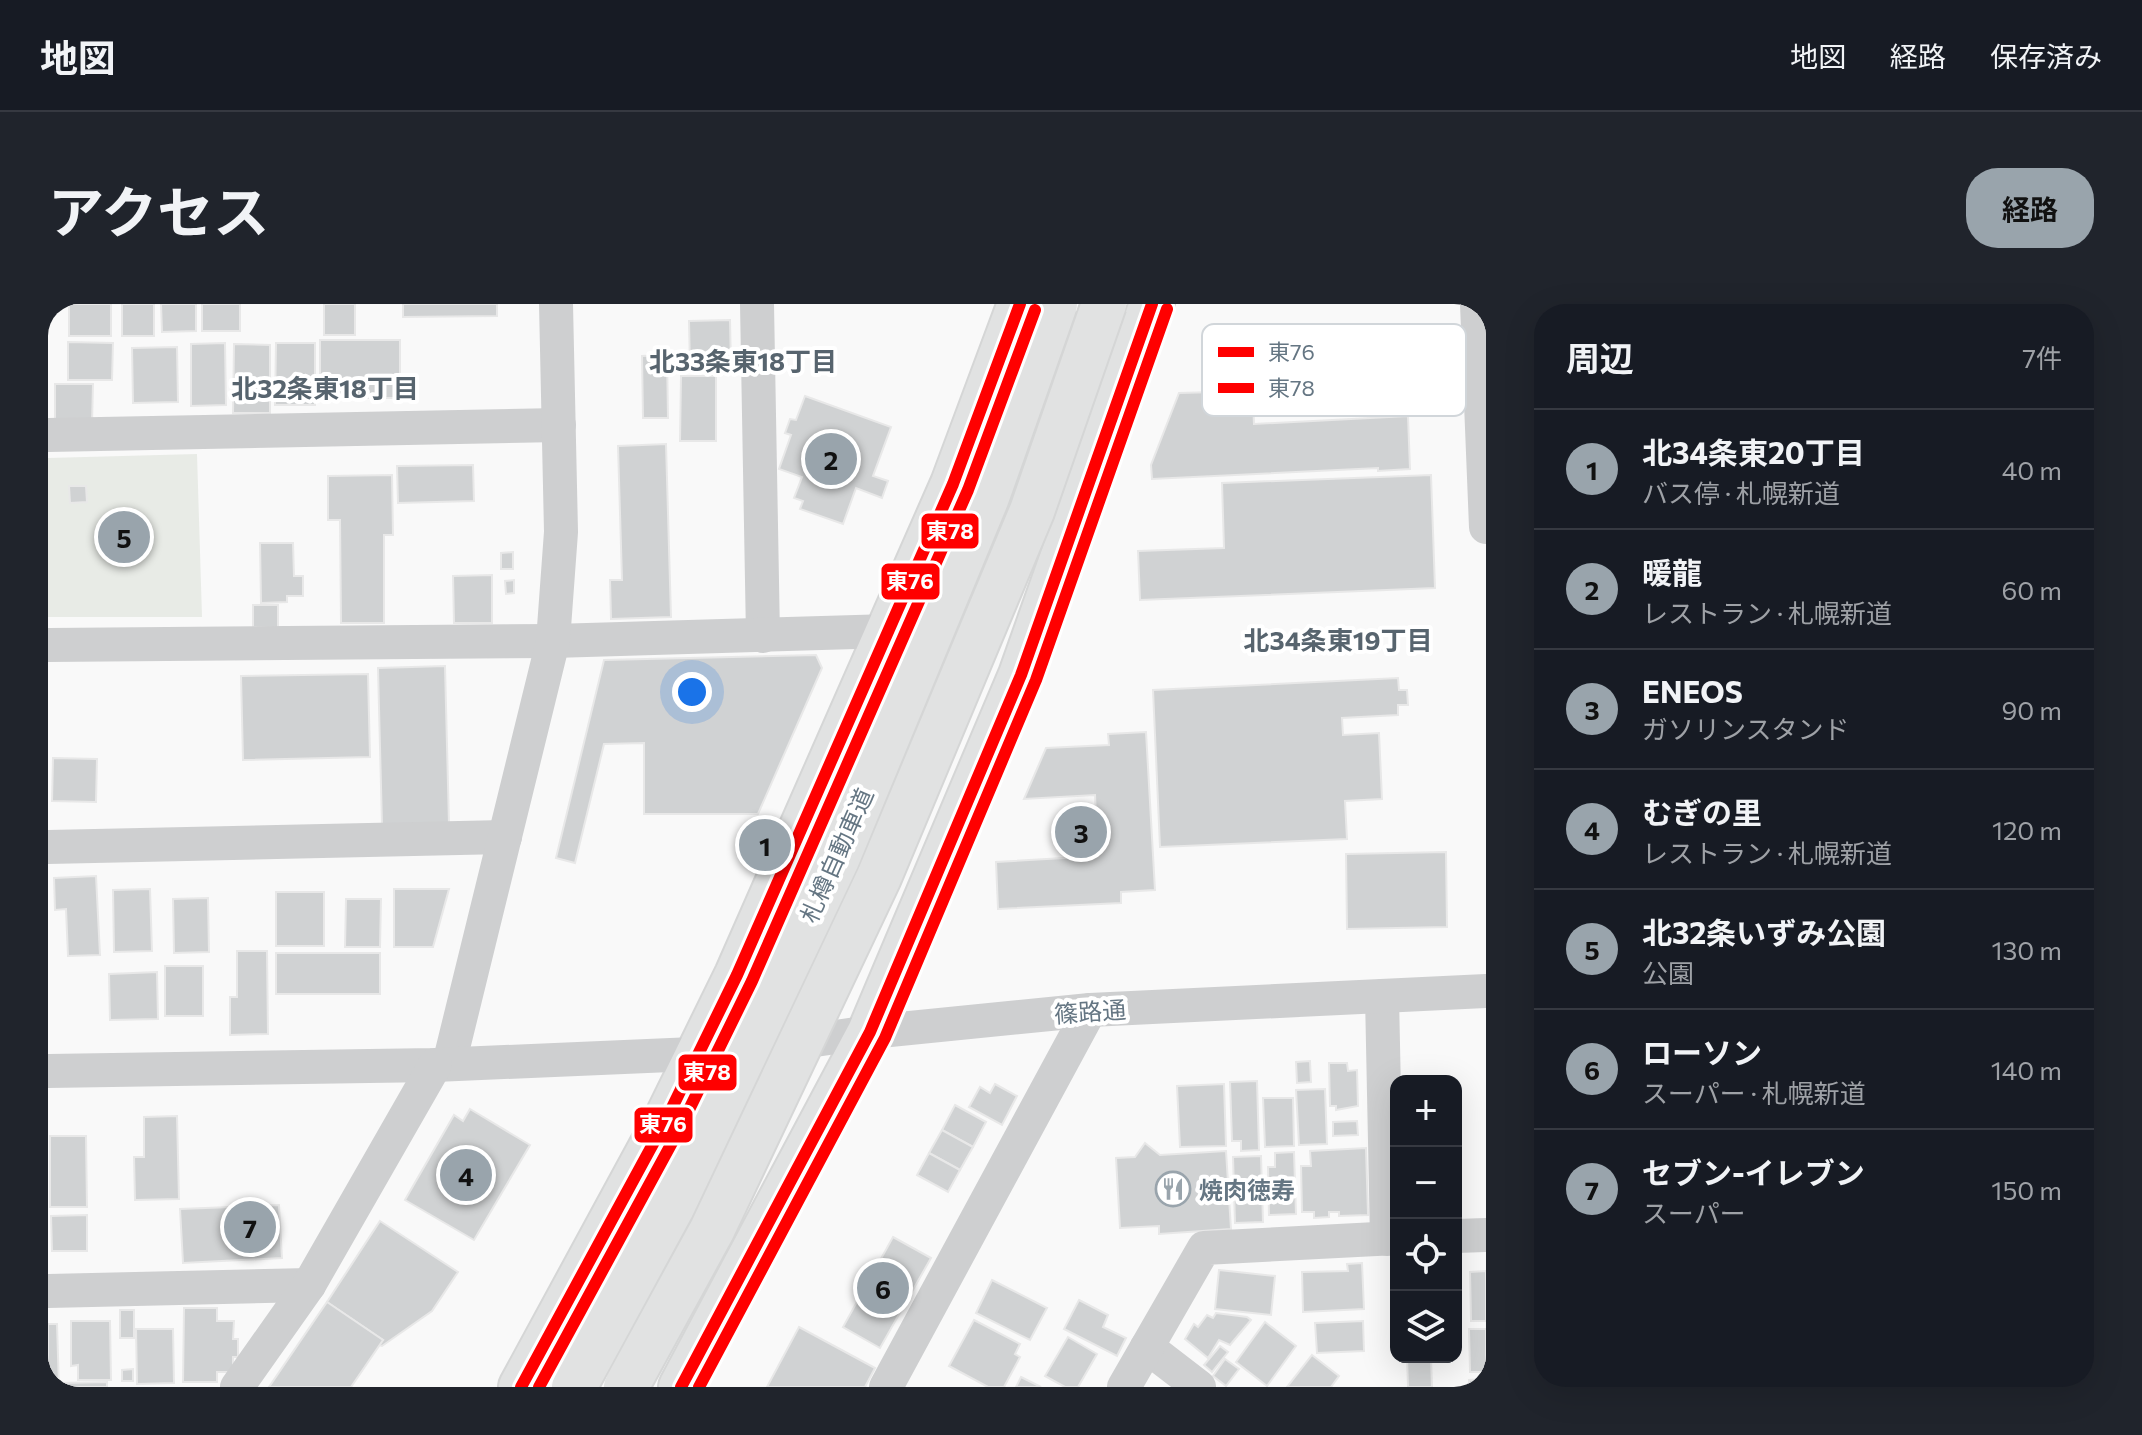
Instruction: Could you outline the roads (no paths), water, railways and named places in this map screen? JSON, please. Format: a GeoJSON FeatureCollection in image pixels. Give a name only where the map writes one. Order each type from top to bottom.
{"type":"FeatureCollection","features":[{"type":"Feature","properties":{"kind":"highway"},"geometry":{"type":"LineString","coordinates":[[521,1387],[666,1120],[737,975],[953,484],[1020,304]]}},
{"type":"Feature","properties":{"kind":"highway","name":"札樽自動車道"},"geometry":{"type":"LineString","coordinates":[[574,1387],[672,1207],[837,859],[987,497],[1055,304]]}},
{"type":"Feature","properties":{"kind":"highway","name":"札樽自動車道"},"geometry":{"type":"LineString","coordinates":[[626,1387],[712,1230],[879,877],[1032,511],[1104,304]]}},
{"type":"Feature","properties":{"kind":"highway"},"geometry":{"type":"LineString","coordinates":[[681,1387],[870,1032],[1021,675],[1152,304]]}},
{"type":"Feature","properties":{"kind":"street"},"geometry":{"type":"LineString","coordinates":[[237,1387],[309,1285],[442,1064],[505,837],[553,641],[561,532],[556,304]]}},
{"type":"Feature","properties":{"kind":"street"},"geometry":{"type":"LineString","coordinates":[[757,304],[763,636]]}},
{"type":"Feature","properties":{"kind":"street"},"geometry":{"type":"LineString","coordinates":[[1481,321],[1486,527]]}},
{"type":"Feature","properties":{"kind":"street"},"geometry":{"type":"LineString","coordinates":[[48,435],[559,425]]}},
{"type":"Feature","properties":{"kind":"street"},"geometry":{"type":"LineString","coordinates":[[48,645],[553,641],[890,631]]}},
{"type":"Feature","properties":{"kind":"street"},"geometry":{"type":"LineString","coordinates":[[48,847],[505,837]]}},
{"type":"Feature","properties":{"kind":"street","name":"篠路通"},"geometry":{"type":"LineString","coordinates":[[48,1071],[697,1056],[870,1032],[1090,1010],[1486,991]]}},
{"type":"Feature","properties":{"kind":"street"},"geometry":{"type":"LineString","coordinates":[[1382,996],[1391,1219]]}},
{"type":"Feature","properties":{"kind":"street"},"geometry":{"type":"LineString","coordinates":[[886,1387],[1090,1010]]}},
{"type":"Feature","properties":{"kind":"street"},"geometry":{"type":"LineString","coordinates":[[1462,1236],[1486,1235]]}},
{"type":"Feature","properties":{"kind":"street"},"geometry":{"type":"LineString","coordinates":[[1124,1387],[1204,1248],[1390,1239]]}},
{"type":"Feature","properties":{"kind":"street"},"geometry":{"type":"LineString","coordinates":[[48,1291],[309,1285]]}},
{"type":"Feature","properties":{"kind":"street"},"geometry":{"type":"LineString","coordinates":[[1147,1347],[1199,1387]]}},
{"type":"Feature","properties":{"kind":"place","name":"暖龍"},"geometry":{"type":"Point","coordinates":[831,459]}},
{"type":"Feature","properties":{"kind":"place","name":"北32条いずみ公園"},"geometry":{"type":"Point","coordinates":[124,537]}},
{"type":"Feature","properties":{"kind":"place","name":"ENEOS"},"geometry":{"type":"Point","coordinates":[1081,832]}},
{"type":"Feature","properties":{"kind":"place","name":"北34条東20丁目"},"geometry":{"type":"Point","coordinates":[765,845]}},
{"type":"Feature","properties":{"kind":"place","name":"むぎの里"},"geometry":{"type":"Point","coordinates":[466,1175]}},
{"type":"Feature","properties":{"kind":"place","name":"焼肉徳寿"},"geometry":{"type":"Point","coordinates":[1173,1189]}},
{"type":"Feature","properties":{"kind":"place","name":"セブン-イレブン"},"geometry":{"type":"Point","coordinates":[250,1227]}},
{"type":"Feature","properties":{"kind":"place","name":"ローソン"},"geometry":{"type":"Point","coordinates":[883,1288]}},
{"type":"Feature","properties":{"kind":"district","name":"北33条東18丁目"},"geometry":{"type":"Point","coordinates":[743,360]}},
{"type":"Feature","properties":{"kind":"district","name":"北32条東18丁目"},"geometry":{"type":"Point","coordinates":[325,387]}},
{"type":"Feature","properties":{"kind":"district","name":"北34条東19丁目"},"geometry":{"type":"Point","coordinates":[1338,639]}}]}
